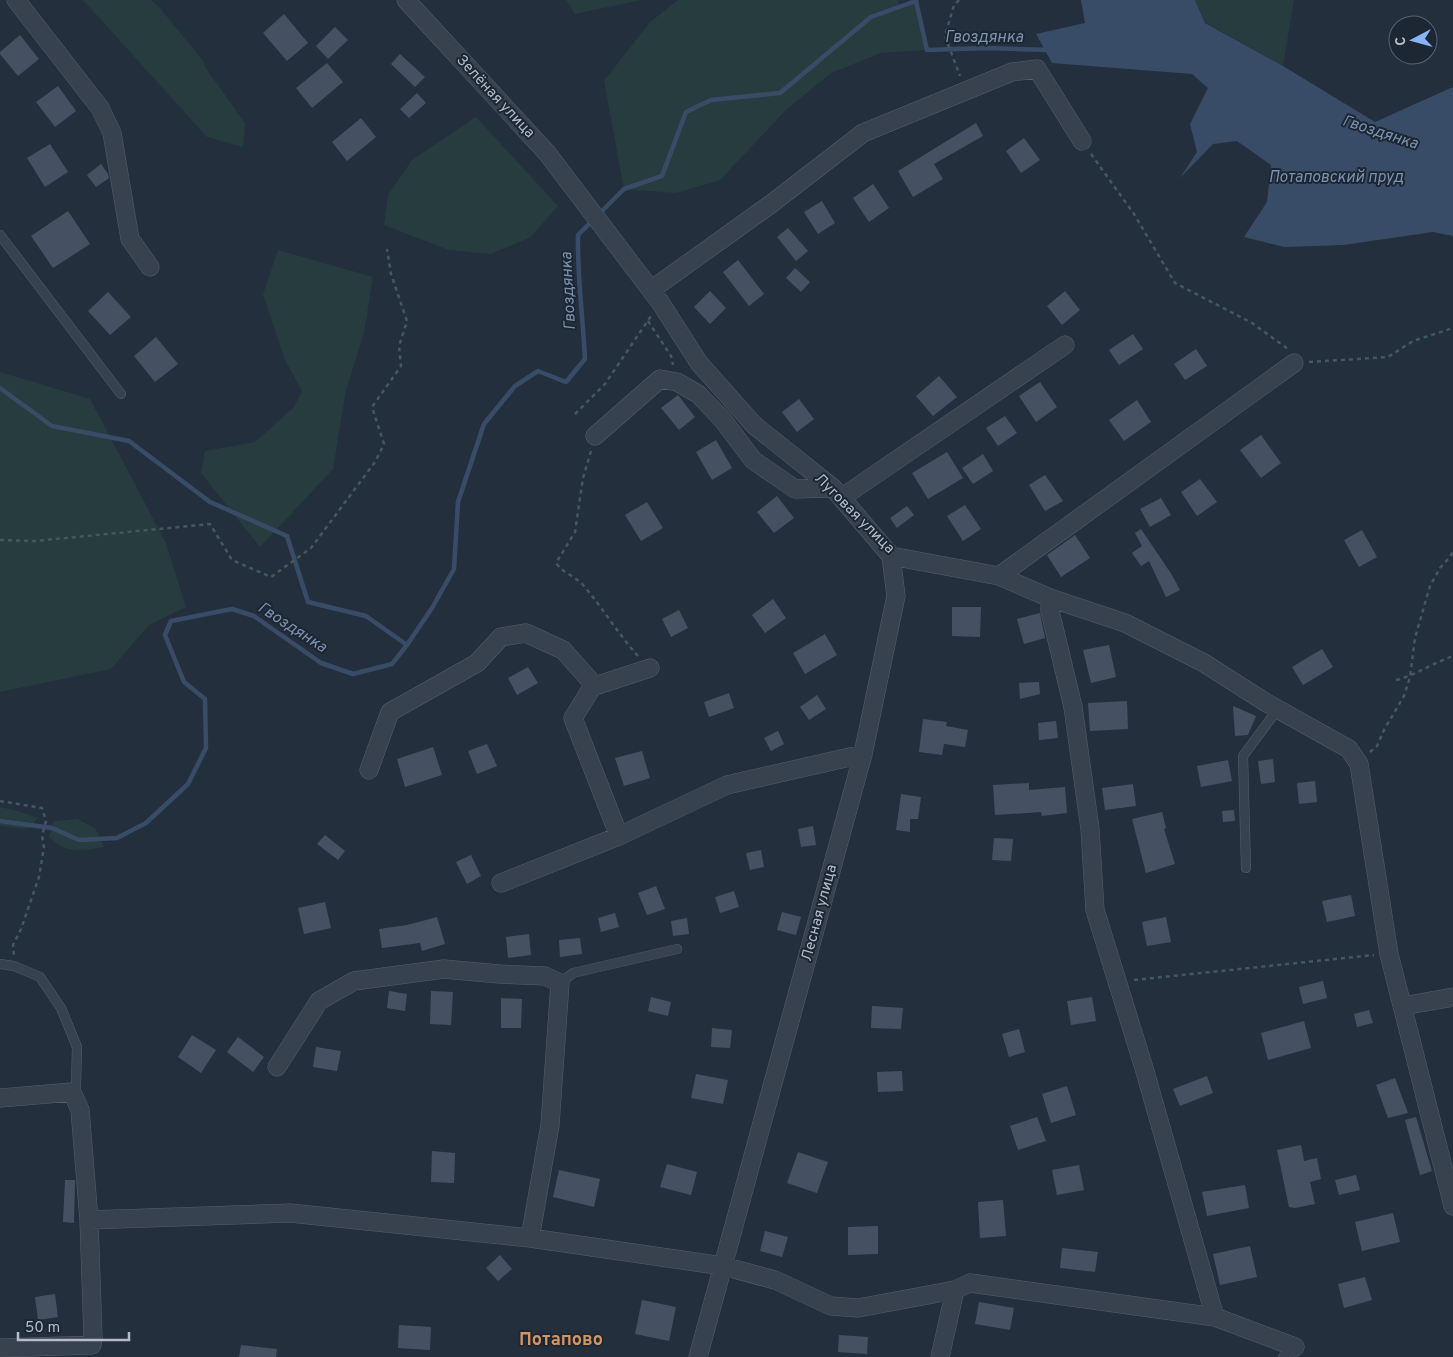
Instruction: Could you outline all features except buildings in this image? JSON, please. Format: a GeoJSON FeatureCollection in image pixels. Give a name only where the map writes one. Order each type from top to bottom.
{"type":"FeatureCollection","features":[{"type":"Feature","properties":{"kind":"street"},"geometry":{"type":"LineString","coordinates":[[16,0],[100,108],[112,134],[130,239],[150,267]]}},
{"type":"Feature","properties":{"kind":"street","name":"Зелёная улица"},"geometry":{"type":"LineString","coordinates":[[406,0],[515,117],[547,154],[612,238]]}},
{"type":"Feature","properties":{"kind":"street"},"geometry":{"type":"LineString","coordinates":[[656,296],[863,133],[1012,72],[1037,69],[1082,141]]}},
{"type":"Feature","properties":{"kind":"street","name":"Луговая улица"},"geometry":{"type":"LineString","coordinates":[[612,238],[656,296],[699,363],[754,425],[837,493],[891,556],[999,576],[1050,598],[1124,623],[1204,663],[1271,706],[1349,749],[1359,764]]}},
{"type":"Feature","properties":{"kind":"street"},"geometry":{"type":"LineString","coordinates":[[595,436],[660,380],[677,382],[698,394],[722,419],[753,460],[795,489],[837,493],[1065,345]]}},
{"type":"Feature","properties":{"kind":"street"},"geometry":{"type":"LineString","coordinates":[[999,576],[1294,363]]}},
{"type":"Feature","properties":{"kind":"street","name":"Лесная улица"},"geometry":{"type":"LineString","coordinates":[[698,1357],[863,754],[896,596],[891,556]]}},
{"type":"Feature","properties":{"kind":"street"},"geometry":{"type":"LineString","coordinates":[[1050,598],[1050,611],[1073,707],[1090,829],[1095,910],[1144,1068],[1215,1317]]}},
{"type":"Feature","properties":{"kind":"street"},"geometry":{"type":"LineString","coordinates":[[368,770],[390,712],[477,663],[501,637],[526,633],[563,650],[595,686]]}},
{"type":"Feature","properties":{"kind":"street"},"geometry":{"type":"LineString","coordinates":[[619,836],[572,718],[595,686],[650,668]]}},
{"type":"Feature","properties":{"kind":"street"},"geometry":{"type":"LineString","coordinates":[[501,883],[619,836],[727,785],[863,754]]}},
{"type":"Feature","properties":{"kind":"street"},"geometry":{"type":"LineString","coordinates":[[1359,764],[1388,954],[1403,1006],[1453,1206]]}},
{"type":"Feature","properties":{"kind":"street"},"geometry":{"type":"LineString","coordinates":[[277,1068],[319,1001],[354,981],[444,970],[545,976],[560,983],[550,1125],[530,1238]]}},
{"type":"Feature","properties":{"kind":"street"},"geometry":{"type":"LineString","coordinates":[[1403,1006],[1453,997]]}},
{"type":"Feature","properties":{"kind":"street"},"geometry":{"type":"LineString","coordinates":[[0,1098],[72,1092],[80,1110],[89,1220],[94,1337],[92,1345],[0,1348]]}},
{"type":"Feature","properties":{"kind":"street"},"geometry":{"type":"LineString","coordinates":[[89,1220],[290,1213],[530,1238],[723,1266],[775,1280],[831,1306],[858,1308],[955,1290],[970,1282],[1215,1317],[1289,1352]]}},
{"type":"Feature","properties":{"kind":"street"},"geometry":{"type":"LineString","coordinates":[[940,1357],[955,1290]]}},
{"type":"Feature","properties":{"kind":"lane"},"geometry":{"type":"LineString","coordinates":[[0,234],[121,394]]}},
{"type":"Feature","properties":{"kind":"lane"},"geometry":{"type":"LineString","coordinates":[[1246,868],[1243,756],[1271,706]]}},
{"type":"Feature","properties":{"kind":"lane"},"geometry":{"type":"LineString","coordinates":[[560,983],[573,974],[677,949]]}},
{"type":"Feature","properties":{"kind":"lane"},"geometry":{"type":"LineString","coordinates":[[0,964],[14,966],[40,977],[61,1008],[77,1048],[76,1088],[72,1092]]}},
{"type":"Feature","properties":{"kind":"path"},"geometry":{"type":"LineString","coordinates":[[959,0],[954,5],[945,36],[966,91]]}},
{"type":"Feature","properties":{"kind":"path"},"geometry":{"type":"LineString","coordinates":[[1082,141],[1134,214],[1175,282],[1252,323],[1288,349],[1294,363],[1388,357],[1413,341],[1453,328]]}},
{"type":"Feature","properties":{"kind":"path"},"geometry":{"type":"LineString","coordinates":[[0,540],[35,541],[210,524],[232,560],[271,577],[311,548],[375,462],[384,444],[372,407],[401,366],[399,346],[407,321],[391,274],[387,249]]}},
{"type":"Feature","properties":{"kind":"path"},"geometry":{"type":"LineString","coordinates":[[575,414],[605,384],[648,321],[656,296]]}},
{"type":"Feature","properties":{"kind":"path"},"geometry":{"type":"LineString","coordinates":[[648,321],[671,356],[677,382]]}},
{"type":"Feature","properties":{"kind":"path"},"geometry":{"type":"LineString","coordinates":[[595,436],[583,478],[575,532],[556,563],[560,570],[578,580],[623,640],[650,668]]}},
{"type":"Feature","properties":{"kind":"path"},"geometry":{"type":"LineString","coordinates":[[1359,764],[1377,746],[1404,696],[1410,676],[1415,638],[1430,586],[1440,568],[1453,552]]}},
{"type":"Feature","properties":{"kind":"path"},"geometry":{"type":"LineString","coordinates":[[1396,680],[1410,676],[1431,664],[1453,656]]}},
{"type":"Feature","properties":{"kind":"path"},"geometry":{"type":"LineString","coordinates":[[0,801],[42,808],[46,821],[42,836],[44,847],[39,877],[21,929],[13,945],[14,966]]}},
{"type":"Feature","properties":{"kind":"path"},"geometry":{"type":"LineString","coordinates":[[1117,982],[1388,954]]}},
{"type":"Feature","properties":{"kind":"green space"},"geometry":{"type":"Polygon","coordinates":[[[83,0],[151,0],[160,8],[204,62],[205,67],[245,123],[243,147],[207,137],[83,0]]]}},
{"type":"Feature","properties":{"kind":"green space"},"geometry":{"type":"Polygon","coordinates":[[[566,0],[641,0],[575,14],[566,0]]]}},
{"type":"Feature","properties":{"kind":"green space"},"geometry":{"type":"Polygon","coordinates":[[[678,0],[898,0],[899,7],[916,1],[927,50],[881,53],[831,73],[786,110],[720,180],[676,193],[624,189],[604,81],[650,22],[678,0]]]}},
{"type":"Feature","properties":{"kind":"green space"},"geometry":{"type":"Polygon","coordinates":[[[1195,0],[1294,0],[1283,66],[1205,22],[1195,0]]]}},
{"type":"Feature","properties":{"kind":"green space"},"geometry":{"type":"Polygon","coordinates":[[[476,117],[558,206],[531,237],[491,254],[449,250],[384,225],[388,195],[412,160],[476,117]]]}},
{"type":"Feature","properties":{"kind":"green space"},"geometry":{"type":"Polygon","coordinates":[[[278,250],[373,277],[364,333],[346,390],[333,469],[260,547],[201,473],[205,451],[255,442],[294,407],[302,391],[285,360],[263,294],[278,250]]]}},
{"type":"Feature","properties":{"kind":"green space"},"geometry":{"type":"Polygon","coordinates":[[[0,372],[90,399],[166,543],[186,607],[149,625],[111,669],[0,692],[0,372]]]}},
{"type":"Feature","properties":{"kind":"green space"},"geometry":{"type":"Polygon","coordinates":[[[0,807],[38,818],[28,829],[0,826],[0,807]]]}},
{"type":"Feature","properties":{"kind":"green space"},"geometry":{"type":"Polygon","coordinates":[[[77,819],[95,828],[104,847],[82,850],[69,849],[62,847],[49,837],[54,821],[77,819]]]}},
{"type":"Feature","properties":{"kind":"water","name":"Потаповский пруд"},"geometry":{"type":"Polygon","coordinates":[[[1081,0],[1195,0],[1205,23],[1283,66],[1375,122],[1453,87],[1453,236],[1433,232],[1343,245],[1284,247],[1244,237],[1267,202],[1271,165],[1237,141],[1213,144],[1180,178],[1197,152],[1190,124],[1208,88],[1192,74],[1052,63],[1036,34],[1085,23],[1081,0]]]}},
{"type":"Feature","properties":{"kind":"waterway","name":"Гвоздянка"},"geometry":{"type":"LineString","coordinates":[[598,215],[624,189],[662,176],[686,112],[711,100],[780,93],[871,17],[916,1],[927,50],[987,48],[1051,50]]}},
{"type":"Feature","properties":{"kind":"waterway","name":"Гвоздянка"},"geometry":{"type":"LineString","coordinates":[[0,821],[52,828],[79,840],[117,838],[146,823],[188,784],[206,748],[205,699],[184,682],[165,635],[171,621],[232,609],[254,616],[321,663],[353,674],[392,664],[432,608],[454,569],[458,502],[484,424],[515,386],[538,371],[566,382],[585,359],[579,281],[578,235],[593,220]]}},
{"type":"Feature","properties":{"kind":"waterway"},"geometry":{"type":"LineString","coordinates":[[0,388],[52,426],[129,441],[210,502],[287,536],[308,602],[366,616],[407,645]]}},
{"type":"Feature","properties":{"kind":"district","name":"Потапово"},"geometry":{"type":"Point","coordinates":[561,1340]}}]}
